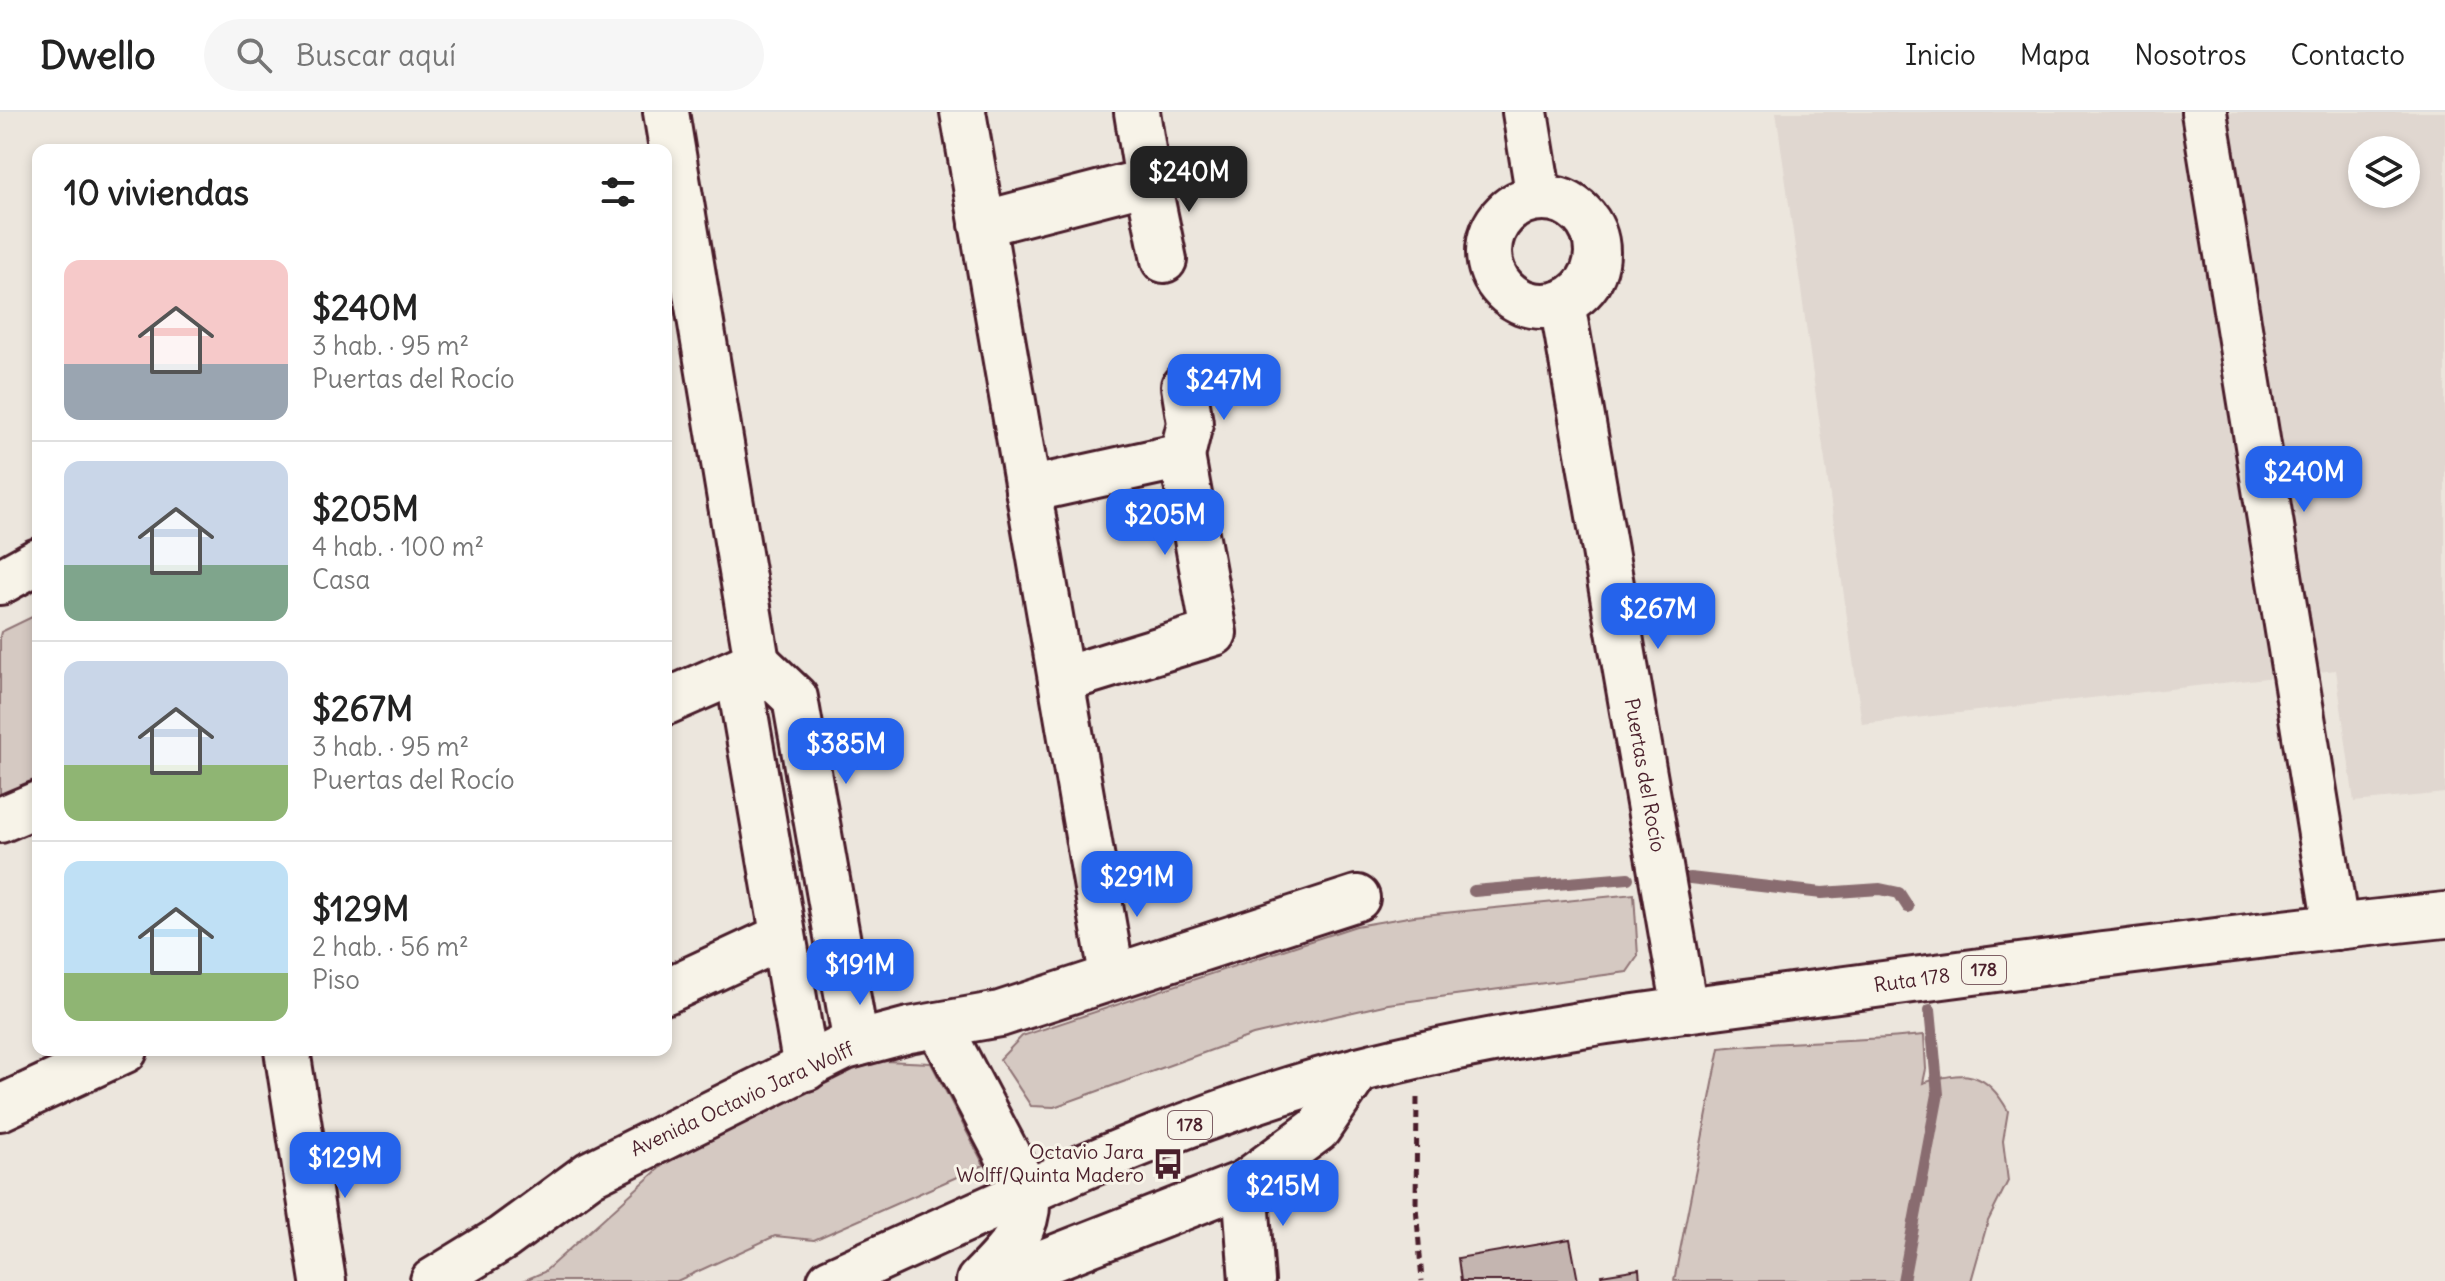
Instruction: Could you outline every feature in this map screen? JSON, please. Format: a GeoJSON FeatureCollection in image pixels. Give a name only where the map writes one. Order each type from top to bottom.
{"type":"FeatureCollection","features":[{"type":"Feature","properties":{"kind":"street"},"geometry":{"type":"LineString","coordinates":[[666,112],[669,144]]}},
{"type":"Feature","properties":{"kind":"street"},"geometry":{"type":"LineString","coordinates":[[963,112],[1112,975]]}},
{"type":"Feature","properties":{"kind":"street"},"geometry":{"type":"LineString","coordinates":[[1137,112],[1164,260]]}},
{"type":"Feature","properties":{"kind":"street"},"geometry":{"type":"LineString","coordinates":[[1525,112],[1539,198]]}},
{"type":"Feature","properties":{"kind":"street"},"geometry":{"type":"LineString","coordinates":[[2204,112],[2336,927]]}},
{"type":"Feature","properties":{"kind":"street"},"geometry":{"type":"LineString","coordinates":[[982,224],[1148,181]]}},
{"type":"Feature","properties":{"kind":"street"},"geometry":{"type":"LineString","coordinates":[[672,182],[682,300],[757,662],[795,698],[856,1044]]}},
{"type":"Feature","properties":{"kind":"street"},"geometry":{"type":"LineString","coordinates":[[1539,198],[1566,203],[1587,221],[1597,247],[1596,261],[1585,286],[1562,303],[1544,306],[1526,304],[1503,288],[1490,264],[1489,246],[1494,228],[1506,213],[1521,203],[1539,198]]}},
{"type":"Feature","properties":{"kind":"street","name":"Puertas del Rocío"},"geometry":{"type":"LineString","coordinates":[[1562,303],[1685,1010]]}},
{"type":"Feature","properties":{"kind":"street"},"geometry":{"type":"LineString","coordinates":[[1061,680],[1214,633],[1182,456],[1190,423],[1184,386]]}},
{"type":"Feature","properties":{"kind":"street"},"geometry":{"type":"LineString","coordinates":[[1028,490],[1182,456]]}},
{"type":"Feature","properties":{"kind":"street"},"geometry":{"type":"LineString","coordinates":[[0,582],[32,564]]}},
{"type":"Feature","properties":{"kind":"street"},"geometry":{"type":"LineString","coordinates":[[672,699],[757,662]]}},
{"type":"Feature","properties":{"kind":"street"},"geometry":{"type":"LineString","coordinates":[[757,662],[742,696],[806,1068]]}},
{"type":"Feature","properties":{"kind":"street"},"geometry":{"type":"LineString","coordinates":[[0,820],[32,807]]}},
{"type":"Feature","properties":{"kind":"street"},"geometry":{"type":"LineString","coordinates":[[763,820],[817,810]]}},
{"type":"Feature","properties":{"kind":"street","name":"Avenida Octavio Jara Wolff"},"geometry":{"type":"LineString","coordinates":[[433,1281],[468,1262],[590,1174],[647,1142],[856,1044],[1000,1014],[1112,975],[1357,898]]}},
{"type":"Feature","properties":{"kind":"street","name":"Ruta 178"},"geometry":{"type":"LineString","coordinates":[[1417,1057],[1524,1035],[1685,1010],[2122,952],[2445,915]]}},
{"type":"Feature","properties":{"kind":"street"},"geometry":{"type":"LineString","coordinates":[[672,988],[782,937]]}},
{"type":"Feature","properties":{"kind":"street"},"geometry":{"type":"LineString","coordinates":[[939,1025],[1027,1192],[1027,1216],[1023,1229],[1016,1241],[979,1281]]}},
{"type":"Feature","properties":{"kind":"street"},"geometry":{"type":"LineString","coordinates":[[0,1108],[112,1056]]}},
{"type":"Feature","properties":{"kind":"street"},"geometry":{"type":"LineString","coordinates":[[288,1056],[323,1281]]}},
{"type":"Feature","properties":{"kind":"street","name":"178"},"geometry":{"type":"LineString","coordinates":[[830,1281],[1113,1153],[1278,1094],[1358,1070],[1417,1057]]}},
{"type":"Feature","properties":{"kind":"street"},"geometry":{"type":"LineString","coordinates":[[995,1281],[1245,1183],[1318,1129],[1358,1070]]}},
{"type":"Feature","properties":{"kind":"street"},"geometry":{"type":"LineString","coordinates":[[1245,1183],[1252,1281]]}},
{"type":"Feature","properties":{"kind":"path"},"geometry":{"type":"LineString","coordinates":[[1417,1057],[1416,1206],[1422,1281]]}},
{"type":"Feature","properties":{"kind":"shaded area"},"geometry":{"type":"Polygon","coordinates":[[[1776,112],[2445,112],[2445,793],[2354,802],[2336,670],[1862,724],[1776,112]]]}},
{"type":"Feature","properties":{"kind":"shaded area"},"geometry":{"type":"Polygon","coordinates":[[[32,617],[32,784],[0,797],[0,636],[1,632],[32,617]]]}},
{"type":"Feature","properties":{"kind":"shaded area"},"geometry":{"type":"Polygon","coordinates":[[[1634,894],[1638,956],[1627,972],[1388,1004],[1253,1035],[1054,1107],[1031,1106],[1000,1059],[1022,1036],[1356,926],[1414,916],[1634,894]]]}},
{"type":"Feature","properties":{"kind":"shaded area"},"geometry":{"type":"Polygon","coordinates":[[[1924,1035],[1926,1069],[1923,1083],[1950,1076],[1973,1077],[1991,1088],[2008,1111],[2003,1141],[2008,1181],[1988,1221],[1971,1281],[1674,1281],[1720,1048],[1924,1035]]]}},
{"type":"Feature","properties":{"kind":"shaded area"},"geometry":{"type":"Polygon","coordinates":[[[861,1060],[931,1063],[984,1165],[814,1240],[775,1236],[677,1281],[523,1281],[544,1272],[684,1146],[861,1060]]]}},
{"type":"Feature","properties":{"kind":"building"},"geometry":{"type":"Polygon","coordinates":[[[1570,1239],[1578,1281],[1461,1281],[1458,1258],[1570,1239]]]}},
{"type":"Feature","properties":{"kind":"building"},"geometry":{"type":"Polygon","coordinates":[[[1639,1269],[1640,1281],[1602,1281],[1601,1275],[1639,1269]]]}},
{"type":"Feature","properties":{"kind":"waterway"},"geometry":{"type":"LineString","coordinates":[[1474,891],[1628,878]]}},
{"type":"Feature","properties":{"kind":"waterway"},"geometry":{"type":"LineString","coordinates":[[1690,878],[1822,893],[1880,889],[1899,893],[1908,907]]}},
{"type":"Feature","properties":{"kind":"waterway"},"geometry":{"type":"LineString","coordinates":[[1903,1281],[1938,1094],[1930,1010]]}},
{"type":"Feature","properties":{"kind":"place","name":"Octavio Jara Wolff/Quinta Madero"},"geometry":{"type":"Point","coordinates":[1168,1164]}}]}
